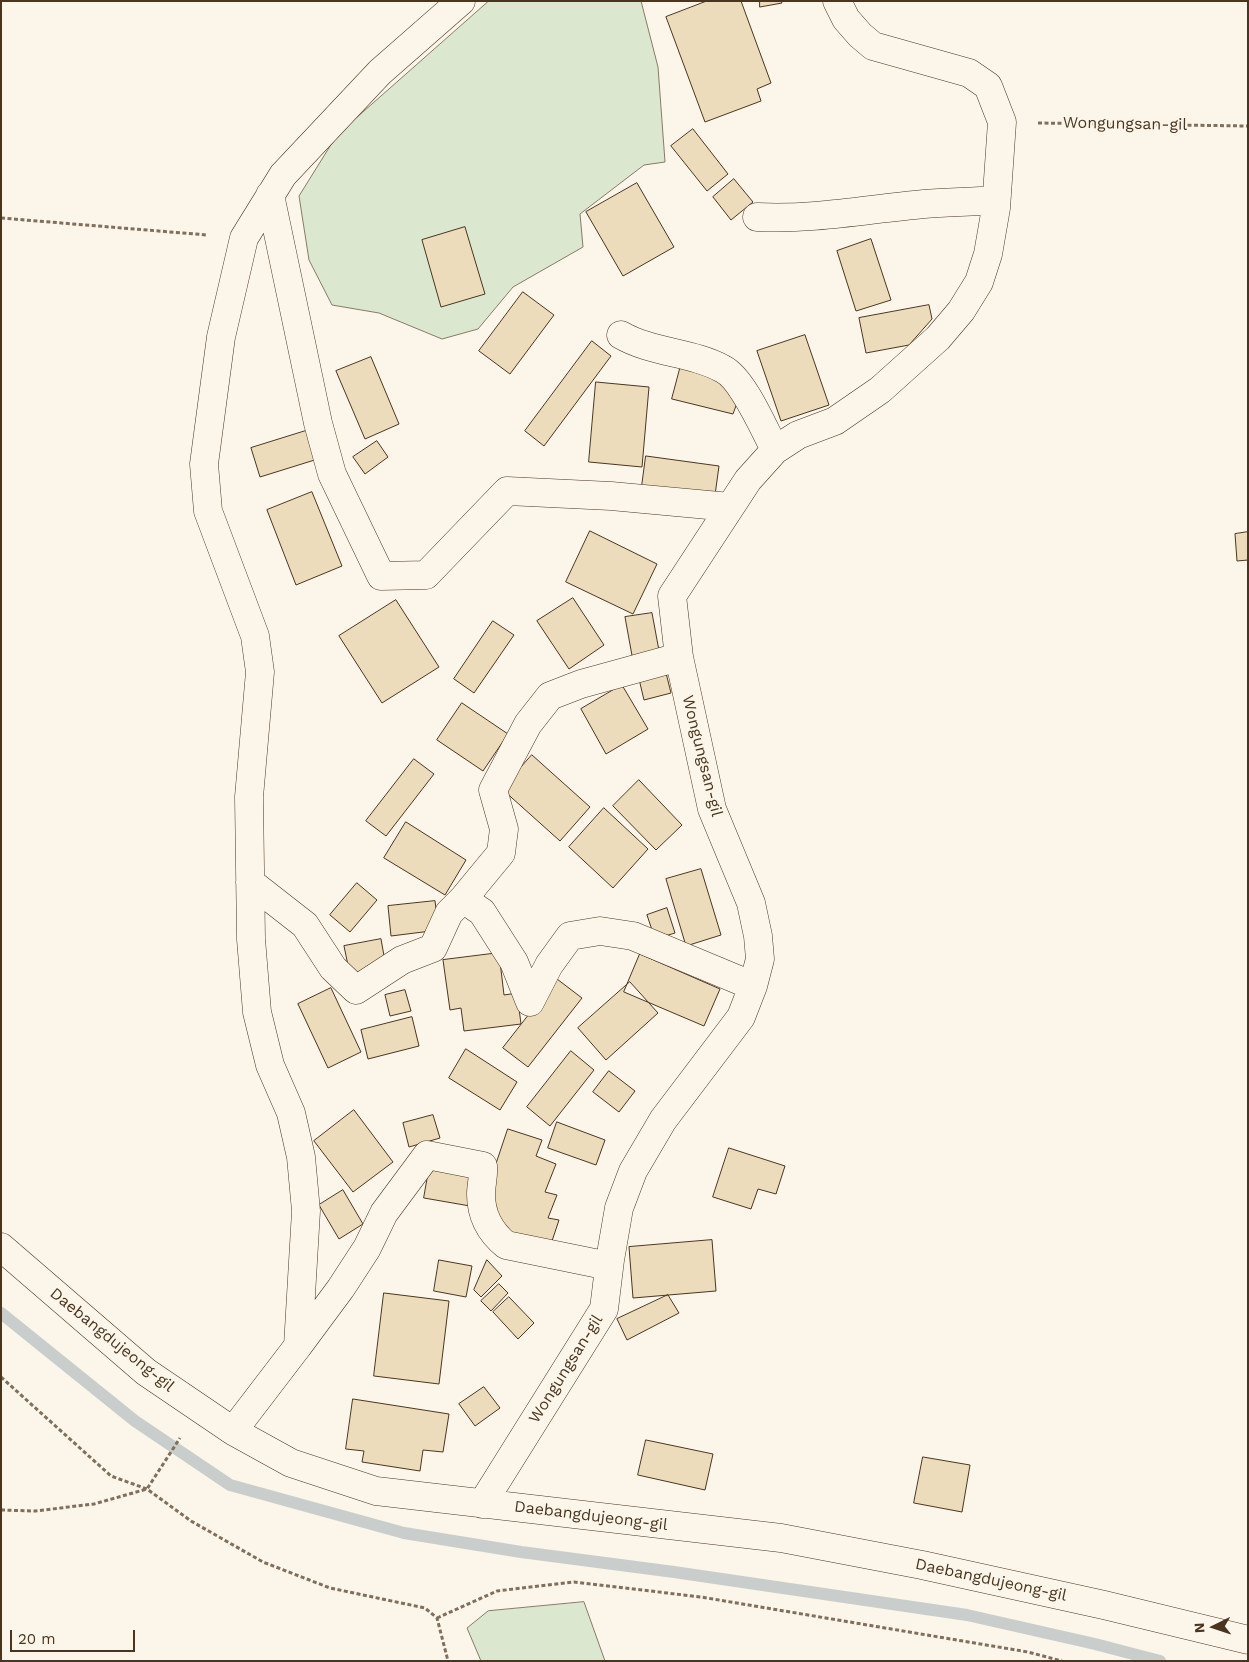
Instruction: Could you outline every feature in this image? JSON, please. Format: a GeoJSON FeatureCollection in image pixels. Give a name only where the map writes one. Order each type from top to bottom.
{"type":"FeatureCollection","features":[{"type":"Feature","properties":{"kind":"street"},"geometry":{"type":"LineString","coordinates":[[298,1346],[306,1211],[302,1157],[291,1113],[270,1065],[257,1012],[251,939],[249,797],[260,672],[255,636],[208,511],[204,464],[220,337],[244,238],[283,175],[380,72],[461,1]]}},
{"type":"Feature","properties":{"kind":"street","name":"Wongungsan-gil"},"geometry":{"type":"LineString","coordinates":[[482,1504],[604,1309],[619,1208],[633,1171],[663,1120],[741,1016],[753,986],[760,959],[758,936],[751,903],[712,809],[679,657],[672,596],[748,480],[775,450],[798,435],[843,416],[880,390],[938,338],[961,311],[979,282],[988,254],[996,200],[1002,122],[988,86],[970,73],[873,46],[846,19],[838,1]]}},
{"type":"Feature","properties":{"kind":"street"},"geometry":{"type":"LineString","coordinates":[[270,195],[318,423],[332,474],[381,576],[426,575],[507,491],[611,496],[730,507]]}},
{"type":"Feature","properties":{"kind":"street"},"geometry":{"type":"LineString","coordinates":[[757,217],[820,216],[924,204],[996,200]]}},
{"type":"Feature","properties":{"kind":"street"},"geometry":{"type":"LineString","coordinates":[[621,335],[634,343],[725,369],[745,392],[775,450]]}},
{"type":"Feature","properties":{"kind":"street"},"geometry":{"type":"LineString","coordinates":[[250,882],[305,924],[333,968],[356,990],[402,960],[433,948],[449,913],[464,899],[501,853],[504,828],[493,790],[528,724],[550,696],[581,684],[679,657]]}},
{"type":"Feature","properties":{"kind":"street"},"geometry":{"type":"LineString","coordinates":[[464,899],[482,912],[514,962],[530,1002],[549,965],[570,936],[600,931],[633,936],[753,986]]}},
{"type":"Feature","properties":{"kind":"street"},"geometry":{"type":"LineString","coordinates":[[233,1432],[341,1288],[367,1248],[384,1213],[427,1155],[483,1166],[481,1195],[484,1218],[494,1236],[506,1246],[609,1266]]}},
{"type":"Feature","properties":{"kind":"street","name":"Daebangdujeong-gil"},"geometry":{"type":"LineString","coordinates":[[1,1248],[146,1372],[233,1432],[291,1463],[376,1491],[781,1538],[922,1565],[1104,1605],[1248,1640]]}},
{"type":"Feature","properties":{"kind":"path","name":"Wongungsan-gil"},"geometry":{"type":"LineString","coordinates":[[1002,122],[1248,126]]}},
{"type":"Feature","properties":{"kind":"path"},"geometry":{"type":"LineString","coordinates":[[1,218],[244,238]]}},
{"type":"Feature","properties":{"kind":"path"},"geometry":{"type":"LineString","coordinates":[[1,1377],[111,1476],[148,1489],[191,1521],[263,1562],[330,1588],[425,1608],[437,1618],[448,1661]]}},
{"type":"Feature","properties":{"kind":"path"},"geometry":{"type":"LineString","coordinates":[[1,1510],[35,1511],[94,1504],[148,1489],[184,1432]]}},
{"type":"Feature","properties":{"kind":"path"},"geometry":{"type":"LineString","coordinates":[[437,1618],[497,1591],[574,1582],[701,1597],[1028,1652],[1062,1661]]}},
{"type":"Feature","properties":{"kind":"green space"},"geometry":{"type":"Polygon","coordinates":[[[489,1],[641,1],[658,67],[665,162],[644,165],[580,214],[583,247],[513,287],[478,329],[442,339],[379,313],[332,305],[309,260],[299,196],[337,135],[489,1]]]}},
{"type":"Feature","properties":{"kind":"green space"},"geometry":{"type":"Polygon","coordinates":[[[584,1602],[605,1661],[481,1661],[467,1628],[488,1611],[584,1602]]]}},
{"type":"Feature","properties":{"kind":"building"},"geometry":{"type":"Polygon","coordinates":[[[707,1],[741,1],[771,83],[757,89],[761,101],[705,122],[666,17],[707,1]]]}},
{"type":"Feature","properties":{"kind":"building"},"geometry":{"type":"Polygon","coordinates":[[[760,1],[781,1],[782,3],[760,7],[760,1]]]}},
{"type":"Feature","properties":{"kind":"building"},"geometry":{"type":"Polygon","coordinates":[[[693,129],[728,174],[707,191],[671,146],[693,129]]]}},
{"type":"Feature","properties":{"kind":"building"},"geometry":{"type":"Polygon","coordinates":[[[734,179],[753,202],[731,220],[713,197],[734,179]]]}},
{"type":"Feature","properties":{"kind":"building"},"geometry":{"type":"Polygon","coordinates":[[[637,183],[674,247],[623,276],[586,212],[637,183]]]}},
{"type":"Feature","properties":{"kind":"building"},"geometry":{"type":"Polygon","coordinates":[[[465,227],[485,294],[441,307],[422,240],[465,227]]]}},
{"type":"Feature","properties":{"kind":"building"},"geometry":{"type":"Polygon","coordinates":[[[871,239],[891,300],[856,311],[837,251],[871,239]]]}},
{"type":"Feature","properties":{"kind":"building"},"geometry":{"type":"Polygon","coordinates":[[[523,292],[554,315],[510,374],[479,351],[523,292]]]}},
{"type":"Feature","properties":{"kind":"building"},"geometry":{"type":"Polygon","coordinates":[[[929,305],[932,319],[909,345],[866,353],[859,318],[929,305]]]}},
{"type":"Feature","properties":{"kind":"building"},"geometry":{"type":"Polygon","coordinates":[[[805,335],[829,405],[781,421],[757,351],[805,335]]]}},
{"type":"Feature","properties":{"kind":"building"},"geometry":{"type":"Polygon","coordinates":[[[592,341],[611,356],[544,446],[525,431],[592,341]]]}},
{"type":"Feature","properties":{"kind":"building"},"geometry":{"type":"Polygon","coordinates":[[[371,357],[399,424],[365,439],[336,371],[371,357]]]}},
{"type":"Feature","properties":{"kind":"building"},"geometry":{"type":"Polygon","coordinates":[[[681,365],[724,377],[737,403],[733,414],[672,399],[681,365]]]}},
{"type":"Feature","properties":{"kind":"building"},"geometry":{"type":"Polygon","coordinates":[[[596,382],[649,387],[642,467],[589,462],[596,382]]]}},
{"type":"Feature","properties":{"kind":"building"},"geometry":{"type":"Polygon","coordinates":[[[312,429],[321,458],[260,477],[251,448],[312,429]]]}},
{"type":"Feature","properties":{"kind":"building"},"geometry":{"type":"Polygon","coordinates":[[[377,441],[388,457],[365,474],[353,457],[377,441]]]}},
{"type":"Feature","properties":{"kind":"building"},"geometry":{"type":"Polygon","coordinates":[[[646,456],[719,466],[715,495],[642,486],[646,456]]]}},
{"type":"Feature","properties":{"kind":"building"},"geometry":{"type":"Polygon","coordinates":[[[312,492],[342,566],[296,585],[267,510],[312,492]]]}},
{"type":"Feature","properties":{"kind":"building"},"geometry":{"type":"Polygon","coordinates":[[[590,531],[657,564],[633,614],[566,582],[590,531]]]}},
{"type":"Feature","properties":{"kind":"building"},"geometry":{"type":"Polygon","coordinates":[[[1248,532],[1248,560],[1237,561],[1235,534],[1248,532]]]}},
{"type":"Feature","properties":{"kind":"building"},"geometry":{"type":"Polygon","coordinates":[[[573,598],[604,645],[569,669],[537,621],[573,598]]]}},
{"type":"Feature","properties":{"kind":"building"},"geometry":{"type":"Polygon","coordinates":[[[396,600],[439,667],[382,703],[339,636],[396,600]]]}},
{"type":"Feature","properties":{"kind":"building"},"geometry":{"type":"Polygon","coordinates":[[[652,613],[660,656],[633,661],[625,617],[652,613]]]}},
{"type":"Feature","properties":{"kind":"building"},"geometry":{"type":"Polygon","coordinates":[[[493,621],[514,635],[474,693],[454,679],[493,621]]]}},
{"type":"Feature","properties":{"kind":"building"},"geometry":{"type":"Polygon","coordinates":[[[666,673],[671,693],[644,700],[639,679],[666,673]]]}},
{"type":"Feature","properties":{"kind":"building"},"geometry":{"type":"Polygon","coordinates":[[[622,685],[648,729],[606,754],[581,709],[622,685]]]}},
{"type":"Feature","properties":{"kind":"building"},"geometry":{"type":"Polygon","coordinates":[[[462,703],[508,734],[483,771],[437,740],[462,703]]]}},
{"type":"Feature","properties":{"kind":"building"},"geometry":{"type":"Polygon","coordinates":[[[532,755],[590,807],[560,841],[502,789],[532,755]]]}},
{"type":"Feature","properties":{"kind":"building"},"geometry":{"type":"Polygon","coordinates":[[[414,759],[434,774],[386,836],[366,821],[414,759]]]}},
{"type":"Feature","properties":{"kind":"building"},"geometry":{"type":"Polygon","coordinates":[[[639,780],[682,825],[656,850],[613,806],[639,780]]]}},
{"type":"Feature","properties":{"kind":"building"},"geometry":{"type":"Polygon","coordinates":[[[604,808],[648,849],[613,888],[569,847],[604,808]]]}},
{"type":"Feature","properties":{"kind":"building"},"geometry":{"type":"Polygon","coordinates":[[[406,822],[466,860],[445,895],[384,858],[406,822]]]}},
{"type":"Feature","properties":{"kind":"building"},"geometry":{"type":"Polygon","coordinates":[[[701,869],[721,935],[686,946],[666,879],[701,869]]]}},
{"type":"Feature","properties":{"kind":"building"},"geometry":{"type":"Polygon","coordinates":[[[357,883],[377,900],[350,932],[330,915],[357,883]]]}},
{"type":"Feature","properties":{"kind":"building"},"geometry":{"type":"Polygon","coordinates":[[[435,901],[439,930],[391,936],[388,906],[435,901]]]}},
{"type":"Feature","properties":{"kind":"building"},"geometry":{"type":"Polygon","coordinates":[[[667,908],[675,933],[655,939],[647,915],[667,908]]]}},
{"type":"Feature","properties":{"kind":"building"},"geometry":{"type":"Polygon","coordinates":[[[381,939],[386,967],[350,975],[344,946],[381,939]]]}},
{"type":"Feature","properties":{"kind":"building"},"geometry":{"type":"Polygon","coordinates":[[[499,953],[504,995],[517,993],[521,1024],[464,1031],[461,1008],[450,1010],[443,960],[499,953]]]}},
{"type":"Feature","properties":{"kind":"building"},"geometry":{"type":"Polygon","coordinates":[[[640,954],[720,989],[704,1026],[624,992],[640,954]]]}},
{"type":"Feature","properties":{"kind":"building"},"geometry":{"type":"Polygon","coordinates":[[[557,979],[582,998],[528,1067],[503,1048],[557,979]]]}},
{"type":"Feature","properties":{"kind":"building"},"geometry":{"type":"Polygon","coordinates":[[[630,982],[658,1013],[606,1060],[578,1028],[630,982]]]}},
{"type":"Feature","properties":{"kind":"building"},"geometry":{"type":"Polygon","coordinates":[[[331,988],[361,1052],[328,1068],[298,1004],[331,988]]]}},
{"type":"Feature","properties":{"kind":"building"},"geometry":{"type":"Polygon","coordinates":[[[405,990],[411,1011],[390,1016],[385,995],[405,990]]]}},
{"type":"Feature","properties":{"kind":"building"},"geometry":{"type":"Polygon","coordinates":[[[412,1017],[419,1046],[368,1059],[361,1030],[412,1017]]]}},
{"type":"Feature","properties":{"kind":"building"},"geometry":{"type":"Polygon","coordinates":[[[466,1049],[517,1082],[500,1110],[449,1078],[466,1049]]]}},
{"type":"Feature","properties":{"kind":"building"},"geometry":{"type":"Polygon","coordinates":[[[571,1051],[594,1070],[550,1126],[527,1107],[571,1051]]]}},
{"type":"Feature","properties":{"kind":"building"},"geometry":{"type":"Polygon","coordinates":[[[609,1071],[635,1091],[619,1112],[593,1092],[609,1071]]]}},
{"type":"Feature","properties":{"kind":"building"},"geometry":{"type":"Polygon","coordinates":[[[354,1110],[393,1162],[353,1192],[314,1141],[354,1110]]]}},
{"type":"Feature","properties":{"kind":"building"},"geometry":{"type":"Polygon","coordinates":[[[433,1115],[440,1138],[409,1147],[403,1123],[433,1115]]]}},
{"type":"Feature","properties":{"kind":"building"},"geometry":{"type":"Polygon","coordinates":[[[557,1122],[605,1140],[596,1165],[548,1148],[557,1122]]]}},
{"type":"Feature","properties":{"kind":"building"},"geometry":{"type":"Polygon","coordinates":[[[508,1129],[542,1140],[536,1156],[556,1164],[545,1192],[557,1195],[548,1218],[559,1220],[550,1247],[495,1227],[490,1182],[508,1129]]]}},
{"type":"Feature","properties":{"kind":"building"},"geometry":{"type":"Polygon","coordinates":[[[729,1148],[785,1166],[776,1194],[758,1189],[751,1209],[713,1197],[729,1148]]]}},
{"type":"Feature","properties":{"kind":"building"},"geometry":{"type":"Polygon","coordinates":[[[430,1164],[476,1172],[470,1206],[424,1198],[430,1164]]]}},
{"type":"Feature","properties":{"kind":"building"},"geometry":{"type":"Polygon","coordinates":[[[343,1190],[363,1224],[339,1239],[319,1205],[343,1190]]]}},
{"type":"Feature","properties":{"kind":"building"},"geometry":{"type":"Polygon","coordinates":[[[712,1240],[716,1291],[633,1298],[629,1247],[712,1240]]]}},
{"type":"Feature","properties":{"kind":"building"},"geometry":{"type":"Polygon","coordinates":[[[439,1260],[472,1266],[466,1297],[434,1291],[439,1260]]]}},
{"type":"Feature","properties":{"kind":"building"},"geometry":{"type":"Polygon","coordinates":[[[487,1260],[502,1276],[481,1297],[474,1290],[487,1260]]]}},
{"type":"Feature","properties":{"kind":"building"},"geometry":{"type":"Polygon","coordinates":[[[499,1284],[508,1293],[491,1311],[481,1301],[499,1284]]]}},
{"type":"Feature","properties":{"kind":"building"},"geometry":{"type":"Polygon","coordinates":[[[384,1293],[449,1301],[439,1384],[374,1376],[384,1293]]]}},
{"type":"Feature","properties":{"kind":"building"},"geometry":{"type":"Polygon","coordinates":[[[668,1295],[679,1313],[627,1340],[617,1319],[668,1295]]]}},
{"type":"Feature","properties":{"kind":"building"},"geometry":{"type":"Polygon","coordinates":[[[509,1297],[534,1323],[518,1339],[493,1312],[509,1297]]]}},
{"type":"Feature","properties":{"kind":"building"},"geometry":{"type":"Polygon","coordinates":[[[484,1387],[500,1408],[475,1426],[459,1404],[484,1387]]]}},
{"type":"Feature","properties":{"kind":"building"},"geometry":{"type":"Polygon","coordinates":[[[353,1399],[449,1414],[443,1452],[423,1450],[420,1471],[362,1462],[364,1451],[346,1449],[353,1399]]]}},
{"type":"Feature","properties":{"kind":"building"},"geometry":{"type":"Polygon","coordinates":[[[646,1440],[713,1454],[705,1490],[638,1475],[646,1440]]]}},
{"type":"Feature","properties":{"kind":"building"},"geometry":{"type":"Polygon","coordinates":[[[923,1457],[970,1465],[962,1512],[914,1503],[923,1457]]]}},
{"type":"Feature","properties":{"kind":"waterway"},"geometry":{"type":"LineString","coordinates":[[1,1313],[135,1421],[230,1485],[404,1533],[521,1552],[674,1572],[967,1615],[1160,1661]]}}]}
